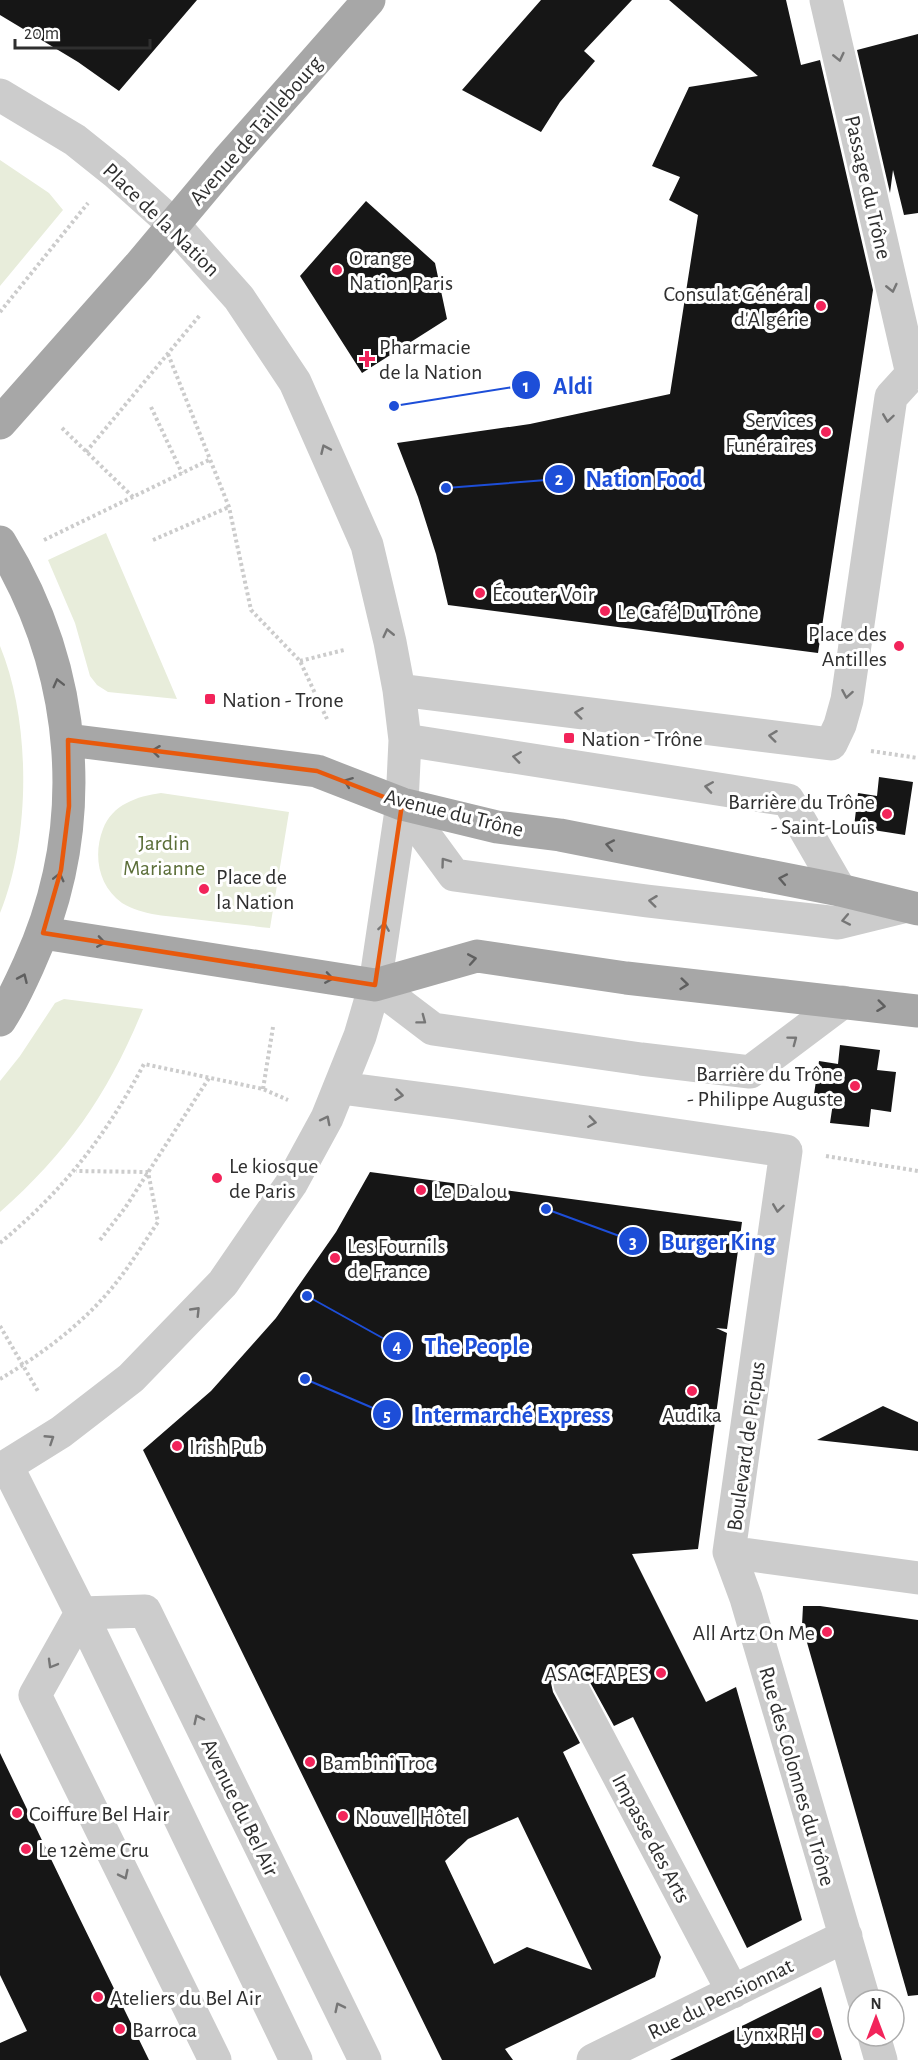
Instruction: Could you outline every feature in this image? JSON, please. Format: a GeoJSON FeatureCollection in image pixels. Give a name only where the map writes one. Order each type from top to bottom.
{"type":"FeatureCollection","features":[{"type":"Feature","properties":{"kind":"main road","name":"Avenue de Taillebourg"},"geometry":{"type":"LineString","coordinates":[[0,423],[174,225],[226,161],[369,0]]}},
{"type":"Feature","properties":{"kind":"main road"},"geometry":{"type":"LineString","coordinates":[[0,542],[12,561],[50,650],[61,695],[68,740],[69,806],[61,870],[44,933],[12,1002],[0,1020]]}},
{"type":"Feature","properties":{"kind":"main road","name":"Avenue du Trône"},"geometry":{"type":"LineString","coordinates":[[68,740],[317,771],[402,804],[497,827],[560,835],[840,890],[910,908]]}},
{"type":"Feature","properties":{"kind":"main road"},"geometry":{"type":"LineString","coordinates":[[44,933],[375,985],[477,956],[626,978],[918,1011]]}},
{"type":"Feature","properties":{"kind":"street","name":"Passage du Trône"},"geometry":{"type":"LineString","coordinates":[[826,0],[915,373]]}},
{"type":"Feature","properties":{"kind":"street","name":"Place de la Nation"},"geometry":{"type":"LineString","coordinates":[[0,95],[75,140],[174,225],[239,298],[295,382],[367,545],[390,642],[405,740],[402,804],[375,985],[341,1088],[291,1184],[223,1283],[130,1378],[61,1432],[4,1468]]}},
{"type":"Feature","properties":{"kind":"street"},"geometry":{"type":"LineString","coordinates":[[399,690],[831,744],[840,725],[847,700],[891,397],[915,373]]}},
{"type":"Feature","properties":{"kind":"street"},"geometry":{"type":"LineString","coordinates":[[405,740],[788,800],[840,890]]}},
{"type":"Feature","properties":{"kind":"street"},"geometry":{"type":"LineString","coordinates":[[402,804],[454,875],[647,901],[838,923],[910,908]]}},
{"type":"Feature","properties":{"kind":"street"},"geometry":{"type":"LineString","coordinates":[[375,985],[433,1029],[750,1072],[843,1002]]}},
{"type":"Feature","properties":{"kind":"street"},"geometry":{"type":"LineString","coordinates":[[341,1088],[456,1102],[786,1150]]}},
{"type":"Feature","properties":{"kind":"street","name":"Boulevard de Picpus"},"geometry":{"type":"LineString","coordinates":[[786,1150],[729,1552],[918,1578]]}},
{"type":"Feature","properties":{"kind":"street"},"geometry":{"type":"LineString","coordinates":[[4,1468],[81,1613],[296,2060]]}},
{"type":"Feature","properties":{"kind":"street","name":"Rue des Colonnes du Trône"},"geometry":{"type":"LineString","coordinates":[[729,1552],[746,1598],[861,1988]]}},
{"type":"Feature","properties":{"kind":"street","name":"Avenue du Bel Air"},"geometry":{"type":"LineString","coordinates":[[81,1613],[145,1611],[365,2060]]}},
{"type":"Feature","properties":{"kind":"street"},"geometry":{"type":"LineString","coordinates":[[81,1613],[34,1695],[215,2060]]}},
{"type":"Feature","properties":{"kind":"street","name":"Impasse des Arts"},"geometry":{"type":"LineString","coordinates":[[570,1684],[733,1992]]}},
{"type":"Feature","properties":{"kind":"street","name":"Rue du Pensionnat"},"geometry":{"type":"LineString","coordinates":[[593,2060],[846,1936]]}},
{"type":"Feature","properties":{"kind":"path"},"geometry":{"type":"LineString","coordinates":[[0,312],[88,202]]}},
{"type":"Feature","properties":{"kind":"path"},"geometry":{"type":"LineString","coordinates":[[87,452],[200,315]]}},
{"type":"Feature","properties":{"kind":"path"},"geometry":{"type":"LineString","coordinates":[[168,354],[228,507],[251,610],[300,661],[327,719]]}},
{"type":"Feature","properties":{"kind":"path"},"geometry":{"type":"LineString","coordinates":[[151,407],[182,473]]}},
{"type":"Feature","properties":{"kind":"path"},"geometry":{"type":"LineString","coordinates":[[62,428],[134,497]]}},
{"type":"Feature","properties":{"kind":"path"},"geometry":{"type":"LineString","coordinates":[[39,543],[211,459]]}},
{"type":"Feature","properties":{"kind":"path"},"geometry":{"type":"LineString","coordinates":[[153,540],[228,507]]}},
{"type":"Feature","properties":{"kind":"path"},"geometry":{"type":"LineString","coordinates":[[300,661],[344,650]]}},
{"type":"Feature","properties":{"kind":"path"},"geometry":{"type":"LineString","coordinates":[[263,1089],[273,1027]]}},
{"type":"Feature","properties":{"kind":"path"},"geometry":{"type":"LineString","coordinates":[[0,1244],[42,1207],[76,1171],[125,1101],[144,1064],[263,1089],[288,1100]]}},
{"type":"Feature","properties":{"kind":"path"},"geometry":{"type":"LineString","coordinates":[[100,1240],[125,1208],[209,1078]]}},
{"type":"Feature","properties":{"kind":"path"},"geometry":{"type":"LineString","coordinates":[[786,1150],[918,1171]]}},
{"type":"Feature","properties":{"kind":"path"},"geometry":{"type":"LineString","coordinates":[[76,1171],[148,1172]]}},
{"type":"Feature","properties":{"kind":"path"},"geometry":{"type":"LineString","coordinates":[[0,1379],[23,1366],[74,1328],[119,1280],[158,1222],[148,1172]]}},
{"type":"Feature","properties":{"kind":"path"},"geometry":{"type":"LineString","coordinates":[[0,1326],[39,1393]]}},
{"type":"Feature","properties":{"kind":"highlighted area"},"geometry":{"type":"Polygon","coordinates":[[[68,740],[317,771],[402,804],[375,985],[43,933],[61,870],[69,806],[68,740]]]}},
{"type":"Feature","properties":{"kind":"green space"},"geometry":{"type":"Polygon","coordinates":[[[0,160],[49,193],[63,210],[0,286],[0,160]]]}},
{"type":"Feature","properties":{"kind":"green space"},"geometry":{"type":"Polygon","coordinates":[[[106,533],[177,699],[108,692],[97,685],[90,676],[75,623],[48,560],[106,533]]]}},
{"type":"Feature","properties":{"kind":"green space"},"geometry":{"type":"Polygon","coordinates":[[[0,646],[10,676],[17,709],[22,743],[23,779],[22,815],[17,850],[10,883],[0,913],[0,646]]]}},
{"type":"Feature","properties":{"kind":"green space","name":"Jardin Marianne"},"geometry":{"type":"Polygon","coordinates":[[[161,793],[289,812],[270,928],[148,913],[122,903],[114,896],[103,879],[98,859],[103,829],[112,814],[126,803],[161,793]]]}},
{"type":"Feature","properties":{"kind":"green space"},"geometry":{"type":"Polygon","coordinates":[[[64,999],[143,1009],[116,1068],[84,1120],[47,1166],[0,1212],[0,1081],[20,1056],[55,1003],[64,999]]]}},
{"type":"Feature","properties":{"kind":"building"},"geometry":{"type":"Polygon","coordinates":[[[0,0],[197,0],[119,91],[78,62],[0,15],[0,0]]]}},
{"type":"Feature","properties":{"kind":"building"},"geometry":{"type":"Polygon","coordinates":[[[541,0],[632,0],[584,51],[595,61],[560,102],[541,132],[462,90],[541,0]]]}},
{"type":"Feature","properties":{"kind":"building"},"geometry":{"type":"Polygon","coordinates":[[[669,0],[786,0],[801,65],[820,60],[873,290],[818,653],[448,605],[436,554],[418,497],[397,443],[530,424],[670,394],[698,215],[669,200],[680,177],[652,166],[689,87],[758,76],[669,0]]]}},
{"type":"Feature","properties":{"kind":"building"},"geometry":{"type":"Polygon","coordinates":[[[918,34],[918,213],[904,215],[893,170],[890,193],[857,50],[918,34]]]}},
{"type":"Feature","properties":{"kind":"building"},"geometry":{"type":"Polygon","coordinates":[[[366,201],[435,263],[447,319],[362,373],[300,276],[366,201]]]}},
{"type":"Feature","properties":{"kind":"building","name":"Barrière du Trône - Saint-Louis"},"geometry":{"type":"Polygon","coordinates":[[[879,777],[913,782],[905,835],[854,827],[858,793],[877,796],[879,777]]]}},
{"type":"Feature","properties":{"kind":"building","name":"Barrière du Trône - Philippe Auguste"},"geometry":{"type":"Polygon","coordinates":[[[840,1045],[880,1050],[877,1070],[896,1072],[891,1112],[871,1109],[869,1127],[830,1123],[833,1103],[813,1101],[819,1061],[838,1064],[840,1045]]]}},
{"type":"Feature","properties":{"kind":"building"},"geometry":{"type":"Polygon","coordinates":[[[370,1172],[742,1222],[727,1329],[716,1328],[727,1333],[698,1549],[632,1554],[706,1702],[736,1687],[802,1920],[747,1948],[633,1717],[614,1726],[580,1668],[571,1665],[562,1667],[554,1675],[551,1683],[553,1692],[580,1743],[563,1752],[661,1957],[655,1977],[505,2049],[513,2060],[442,2060],[143,1450],[211,1391],[276,1318],[336,1232],[370,1172]],[[518,1817],[468,1839],[445,1861],[494,1964],[527,1947],[592,1970],[518,1817]]]}},
{"type":"Feature","properties":{"kind":"building"},"geometry":{"type":"Polygon","coordinates":[[[883,1406],[918,1422],[918,1451],[817,1440],[883,1406]]]}},
{"type":"Feature","properties":{"kind":"building"},"geometry":{"type":"Polygon","coordinates":[[[803,1606],[820,1606],[918,1620],[918,1995],[908,1996],[802,1625],[803,1606]]]}},
{"type":"Feature","properties":{"kind":"building"},"geometry":{"type":"Polygon","coordinates":[[[0,1753],[149,2060],[0,2060],[0,2043],[27,2031],[0,1975],[0,1753]]]}},
{"type":"Feature","properties":{"kind":"building"},"geometry":{"type":"Polygon","coordinates":[[[821,1987],[842,2060],[670,2060],[746,2024],[821,1987]]]}},
{"type":"Feature","properties":{"kind":"place","name":"Orange Nation Paris"},"geometry":{"type":"Point","coordinates":[337,270]}},
{"type":"Feature","properties":{"kind":"place","name":"Consulat Général d'Algérie"},"geometry":{"type":"Point","coordinates":[821,306]}},
{"type":"Feature","properties":{"kind":"place","name":"Pharmacie de la Nation"},"geometry":{"type":"Point","coordinates":[367,359]}},
{"type":"Feature","properties":{"kind":"place","name":"Aldi"},"geometry":{"type":"Point","coordinates":[394,406]}},
{"type":"Feature","properties":{"kind":"place","name":"Services Funéraires"},"geometry":{"type":"Point","coordinates":[826,432]}},
{"type":"Feature","properties":{"kind":"place","name":"Nation Food"},"geometry":{"type":"Point","coordinates":[446,488]}},
{"type":"Feature","properties":{"kind":"place","name":"Écouter Voir"},"geometry":{"type":"Point","coordinates":[480,593]}},
{"type":"Feature","properties":{"kind":"place","name":"Le Café Du Trône"},"geometry":{"type":"Point","coordinates":[605,611]}},
{"type":"Feature","properties":{"kind":"place","name":"Place des Antilles"},"geometry":{"type":"Point","coordinates":[899,646]}},
{"type":"Feature","properties":{"kind":"place","name":"Nation - Trone"},"geometry":{"type":"Point","coordinates":[210,699]}},
{"type":"Feature","properties":{"kind":"place","name":"Nation - Trône"},"geometry":{"type":"Point","coordinates":[569,738]}},
{"type":"Feature","properties":{"kind":"place","name":"Barrière du Trône - Saint-Louis"},"geometry":{"type":"Point","coordinates":[887,814]}},
{"type":"Feature","properties":{"kind":"place","name":"Place de la Nation"},"geometry":{"type":"Point","coordinates":[204,889]}},
{"type":"Feature","properties":{"kind":"place","name":"Barrière du Trône - Philippe Auguste"},"geometry":{"type":"Point","coordinates":[855,1086]}},
{"type":"Feature","properties":{"kind":"place","name":"Le kiosque de Paris"},"geometry":{"type":"Point","coordinates":[217,1178]}},
{"type":"Feature","properties":{"kind":"place","name":"Le Dalou"},"geometry":{"type":"Point","coordinates":[421,1190]}},
{"type":"Feature","properties":{"kind":"place","name":"Burger King"},"geometry":{"type":"Point","coordinates":[546,1209]}},
{"type":"Feature","properties":{"kind":"place","name":"Les Fournils de France"},"geometry":{"type":"Point","coordinates":[335,1258]}},
{"type":"Feature","properties":{"kind":"place","name":"The People"},"geometry":{"type":"Point","coordinates":[307,1296]}},
{"type":"Feature","properties":{"kind":"place","name":"Intermarché Express"},"geometry":{"type":"Point","coordinates":[305,1379]}},
{"type":"Feature","properties":{"kind":"place","name":"Audika"},"geometry":{"type":"Point","coordinates":[692,1391]}},
{"type":"Feature","properties":{"kind":"place","name":"Irish Pub"},"geometry":{"type":"Point","coordinates":[177,1446]}},
{"type":"Feature","properties":{"kind":"place","name":"All Artz On Me"},"geometry":{"type":"Point","coordinates":[827,1632]}},
{"type":"Feature","properties":{"kind":"place","name":"ASAC FAPES"},"geometry":{"type":"Point","coordinates":[661,1673]}},
{"type":"Feature","properties":{"kind":"place","name":"Bambini Troc"},"geometry":{"type":"Point","coordinates":[310,1762]}},
{"type":"Feature","properties":{"kind":"place","name":"Coiffure Bel Hair"},"geometry":{"type":"Point","coordinates":[17,1813]}},
{"type":"Feature","properties":{"kind":"place","name":"Nouvel Hôtel"},"geometry":{"type":"Point","coordinates":[343,1816]}},
{"type":"Feature","properties":{"kind":"place","name":"Le 12ème Cru"},"geometry":{"type":"Point","coordinates":[26,1849]}},
{"type":"Feature","properties":{"kind":"place","name":"Ateliers du Bel Air"},"geometry":{"type":"Point","coordinates":[98,1997]}},
{"type":"Feature","properties":{"kind":"place","name":"Barroca"},"geometry":{"type":"Point","coordinates":[120,2029]}},
{"type":"Feature","properties":{"kind":"place","name":"Lynx RH"},"geometry":{"type":"Point","coordinates":[817,2033]}}]}
